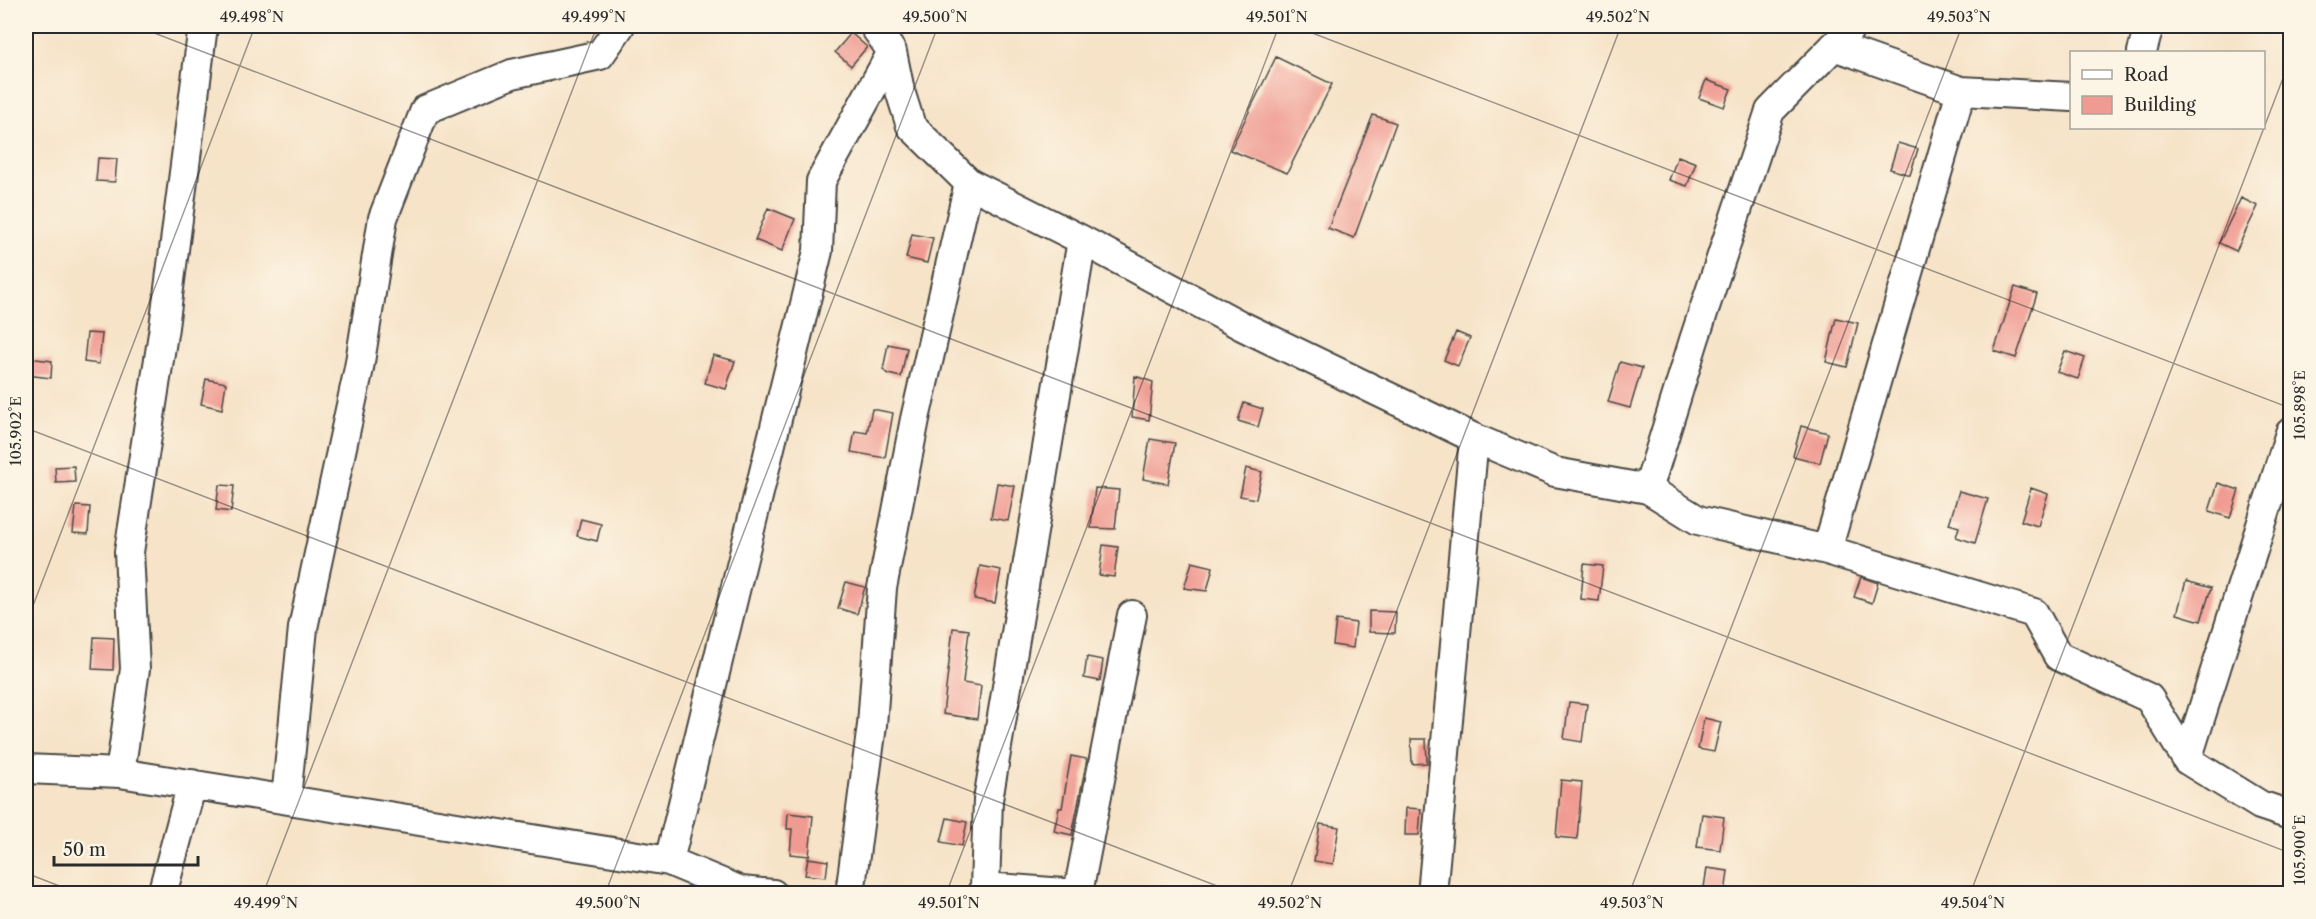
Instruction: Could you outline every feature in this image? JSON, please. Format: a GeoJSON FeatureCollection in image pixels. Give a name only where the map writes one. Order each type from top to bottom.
{"type":"FeatureCollection","features":[{"type":"Feature","properties":{"kind":"street"},"geometry":{"type":"LineString","coordinates":[[120,773],[135,669],[129,552],[164,327],[203,26]]}},
{"type":"Feature","properties":{"kind":"street"},"geometry":{"type":"LineString","coordinates":[[285,800],[303,628],[359,368],[384,218],[425,110],[512,74],[600,56],[620,26]]}},
{"type":"Feature","properties":{"kind":"street"},"geometry":{"type":"LineString","coordinates":[[874,26],[892,52],[900,91],[911,126],[969,183],[1082,240],[1242,326],[1474,438],[1555,472],[1648,489],[1698,520],[1827,550],[2034,613],[2058,656],[2149,698],[2187,760],[2260,805],[2290,815]]}},
{"type":"Feature","properties":{"kind":"street"},"geometry":{"type":"LineString","coordinates":[[2142,51],[2149,26]]}},
{"type":"Feature","properties":{"kind":"street"},"geometry":{"type":"LineString","coordinates":[[1648,489],[1694,339],[1770,111],[1842,36],[1960,91],[2070,97]]}},
{"type":"Feature","properties":{"kind":"street"},"geometry":{"type":"LineString","coordinates":[[669,861],[818,251],[821,181],[892,52]]}},
{"type":"Feature","properties":{"kind":"street"},"geometry":{"type":"LineString","coordinates":[[1827,550],[1960,91]]}},
{"type":"Feature","properties":{"kind":"street"},"geometry":{"type":"LineString","coordinates":[[850,894],[872,725],[882,588],[915,420],[969,183]]}},
{"type":"Feature","properties":{"kind":"street"},"geometry":{"type":"LineString","coordinates":[[1082,240],[988,800],[983,890],[1078,893],[1132,615]]}},
{"type":"Feature","properties":{"kind":"street"},"geometry":{"type":"LineString","coordinates":[[2187,760],[2290,433]]}},
{"type":"Feature","properties":{"kind":"street"},"geometry":{"type":"LineString","coordinates":[[1432,894],[1474,438]]}},
{"type":"Feature","properties":{"kind":"street"},"geometry":{"type":"LineString","coordinates":[[26,769],[120,773],[669,861],[740,892],[773,894]]}},
{"type":"Feature","properties":{"kind":"street"},"geometry":{"type":"LineString","coordinates":[[162,894],[192,784]]}},
{"type":"Feature","properties":{"kind":"building"},"geometry":{"type":"Polygon","coordinates":[[[851,33],[867,47],[851,66],[835,52],[851,33]]]}},
{"type":"Feature","properties":{"kind":"building"},"geometry":{"type":"Polygon","coordinates":[[[1276,57],[1332,84],[1287,173],[1230,150],[1276,57]]]}},
{"type":"Feature","properties":{"kind":"building"},"geometry":{"type":"Polygon","coordinates":[[[1706,80],[1731,89],[1724,107],[1699,98],[1706,80]]]}},
{"type":"Feature","properties":{"kind":"building"},"geometry":{"type":"Polygon","coordinates":[[[1373,115],[1396,123],[1354,238],[1328,228],[1373,115]]]}},
{"type":"Feature","properties":{"kind":"building"},"geometry":{"type":"Polygon","coordinates":[[[1898,143],[1918,149],[1910,175],[1890,169],[1898,143]]]}},
{"type":"Feature","properties":{"kind":"building"},"geometry":{"type":"Polygon","coordinates":[[[1678,156],[1696,163],[1687,186],[1669,180],[1678,156]]]}},
{"type":"Feature","properties":{"kind":"building"},"geometry":{"type":"Polygon","coordinates":[[[98,158],[117,159],[115,182],[96,181],[98,158]]]}},
{"type":"Feature","properties":{"kind":"building"},"geometry":{"type":"Polygon","coordinates":[[[2241,198],[2258,206],[2236,251],[2219,243],[2241,198]]]}},
{"type":"Feature","properties":{"kind":"building"},"geometry":{"type":"Polygon","coordinates":[[[768,208],[795,219],[782,251],[755,240],[768,208]]]}},
{"type":"Feature","properties":{"kind":"building"},"geometry":{"type":"Polygon","coordinates":[[[912,234],[933,238],[927,263],[906,258],[912,234]]]}},
{"type":"Feature","properties":{"kind":"building"},"geometry":{"type":"Polygon","coordinates":[[[2015,287],[2037,294],[2016,358],[1994,351],[2015,287]]]}},
{"type":"Feature","properties":{"kind":"building"},"geometry":{"type":"Polygon","coordinates":[[[1836,318],[1858,323],[1847,367],[1826,362],[1836,318]]]}},
{"type":"Feature","properties":{"kind":"building"},"geometry":{"type":"Polygon","coordinates":[[[1456,332],[1470,338],[1458,366],[1444,360],[1456,332]]]}},
{"type":"Feature","properties":{"kind":"building"},"geometry":{"type":"Polygon","coordinates":[[[87,333],[102,334],[99,364],[84,362],[87,333]]]}},
{"type":"Feature","properties":{"kind":"building"},"geometry":{"type":"Polygon","coordinates":[[[888,344],[907,348],[901,377],[888,374],[883,370],[888,344]]]}},
{"type":"Feature","properties":{"kind":"building"},"geometry":{"type":"Polygon","coordinates":[[[2065,351],[2085,358],[2078,379],[2057,372],[2065,351]]]}},
{"type":"Feature","properties":{"kind":"building"},"geometry":{"type":"Polygon","coordinates":[[[713,355],[735,361],[726,389],[705,383],[713,355]]]}},
{"type":"Feature","properties":{"kind":"building"},"geometry":{"type":"Polygon","coordinates":[[[28,358],[52,361],[51,378],[26,375],[28,358]]]}},
{"type":"Feature","properties":{"kind":"building"},"geometry":{"type":"Polygon","coordinates":[[[1620,362],[1642,368],[1630,408],[1608,402],[1620,362]]]}},
{"type":"Feature","properties":{"kind":"building"},"geometry":{"type":"Polygon","coordinates":[[[1135,376],[1153,382],[1149,420],[1132,417],[1135,376]]]}},
{"type":"Feature","properties":{"kind":"building"},"geometry":{"type":"Polygon","coordinates":[[[206,379],[226,383],[222,409],[201,404],[206,379]]]}},
{"type":"Feature","properties":{"kind":"building"},"geometry":{"type":"Polygon","coordinates":[[[1244,403],[1263,409],[1258,427],[1238,421],[1244,403]]]}},
{"type":"Feature","properties":{"kind":"building"},"geometry":{"type":"Polygon","coordinates":[[[872,409],[893,413],[885,458],[851,452],[855,431],[867,433],[872,409]]]}},
{"type":"Feature","properties":{"kind":"building"},"geometry":{"type":"Polygon","coordinates":[[[1801,426],[1828,433],[1820,463],[1793,456],[1801,426]]]}},
{"type":"Feature","properties":{"kind":"building"},"geometry":{"type":"Polygon","coordinates":[[[1150,439],[1175,443],[1168,484],[1143,479],[1150,439]]]}},
{"type":"Feature","properties":{"kind":"building"},"geometry":{"type":"Polygon","coordinates":[[[74,466],[75,482],[56,483],[55,467],[74,466]]]}},
{"type":"Feature","properties":{"kind":"building"},"geometry":{"type":"Polygon","coordinates":[[[1246,468],[1262,472],[1256,499],[1240,496],[1246,468]]]}},
{"type":"Feature","properties":{"kind":"building"},"geometry":{"type":"Polygon","coordinates":[[[997,483],[1015,486],[1008,521],[991,518],[997,483]]]}},
{"type":"Feature","properties":{"kind":"building"},"geometry":{"type":"Polygon","coordinates":[[[2218,483],[2239,490],[2230,518],[2209,511],[2218,483]]]}},
{"type":"Feature","properties":{"kind":"building"},"geometry":{"type":"Polygon","coordinates":[[[219,485],[234,486],[231,512],[216,510],[219,485]]]}},
{"type":"Feature","properties":{"kind":"building"},"geometry":{"type":"Polygon","coordinates":[[[1095,488],[1119,490],[1115,529],[1091,528],[1095,488]]]}},
{"type":"Feature","properties":{"kind":"building"},"geometry":{"type":"Polygon","coordinates":[[[2031,488],[2048,494],[2038,526],[2021,521],[2031,488]]]}},
{"type":"Feature","properties":{"kind":"building"},"geometry":{"type":"Polygon","coordinates":[[[1959,491],[1988,499],[1975,543],[1956,537],[1959,527],[1949,524],[1959,491]]]}},
{"type":"Feature","properties":{"kind":"building"},"geometry":{"type":"Polygon","coordinates":[[[76,506],[90,507],[88,534],[73,533],[76,506]]]}},
{"type":"Feature","properties":{"kind":"building"},"geometry":{"type":"Polygon","coordinates":[[[581,519],[601,524],[597,541],[577,536],[581,519]]]}},
{"type":"Feature","properties":{"kind":"building"},"geometry":{"type":"Polygon","coordinates":[[[1103,545],[1118,547],[1114,577],[1099,575],[1103,545]]]}},
{"type":"Feature","properties":{"kind":"building"},"geometry":{"type":"Polygon","coordinates":[[[1192,562],[1213,567],[1207,591],[1184,588],[1192,562]]]}},
{"type":"Feature","properties":{"kind":"building"},"geometry":{"type":"Polygon","coordinates":[[[1584,564],[1603,566],[1599,601],[1581,599],[1584,564]]]}},
{"type":"Feature","properties":{"kind":"building"},"geometry":{"type":"Polygon","coordinates":[[[980,566],[1001,570],[995,603],[974,599],[980,566]]]}},
{"type":"Feature","properties":{"kind":"building"},"geometry":{"type":"Polygon","coordinates":[[[1861,577],[1878,583],[1872,603],[1854,597],[1861,577]]]}},
{"type":"Feature","properties":{"kind":"building"},"geometry":{"type":"Polygon","coordinates":[[[2186,581],[2211,588],[2201,621],[2177,614],[2186,581]]]}},
{"type":"Feature","properties":{"kind":"building"},"geometry":{"type":"Polygon","coordinates":[[[846,582],[865,587],[857,614],[838,608],[846,582]]]}},
{"type":"Feature","properties":{"kind":"building"},"geometry":{"type":"Polygon","coordinates":[[[1369,611],[1396,612],[1395,633],[1369,632],[1369,611]]]}},
{"type":"Feature","properties":{"kind":"building"},"geometry":{"type":"Polygon","coordinates":[[[1336,620],[1356,623],[1353,648],[1333,645],[1336,620]]]}},
{"type":"Feature","properties":{"kind":"building"},"geometry":{"type":"Polygon","coordinates":[[[953,628],[969,630],[963,683],[981,686],[977,719],[943,714],[953,628]]]}},
{"type":"Feature","properties":{"kind":"building"},"geometry":{"type":"Polygon","coordinates":[[[94,637],[114,638],[113,670],[92,669],[94,637]]]}},
{"type":"Feature","properties":{"kind":"building"},"geometry":{"type":"Polygon","coordinates":[[[1087,657],[1103,660],[1100,681],[1084,678],[1087,657]]]}},
{"type":"Feature","properties":{"kind":"building"},"geometry":{"type":"Polygon","coordinates":[[[1569,702],[1587,704],[1582,742],[1564,739],[1569,702]]]}},
{"type":"Feature","properties":{"kind":"building"},"geometry":{"type":"Polygon","coordinates":[[[1704,718],[1721,722],[1714,752],[1698,749],[1704,718]]]}},
{"type":"Feature","properties":{"kind":"building"},"geometry":{"type":"Polygon","coordinates":[[[1411,739],[1426,739],[1427,763],[1412,764],[1411,739]]]}},
{"type":"Feature","properties":{"kind":"building"},"geometry":{"type":"Polygon","coordinates":[[[1071,756],[1087,759],[1072,835],[1054,831],[1059,808],[1062,808],[1071,756]]]}},
{"type":"Feature","properties":{"kind":"building"},"geometry":{"type":"Polygon","coordinates":[[[1561,780],[1582,782],[1577,839],[1556,837],[1561,780]]]}},
{"type":"Feature","properties":{"kind":"building"},"geometry":{"type":"Polygon","coordinates":[[[1406,808],[1421,809],[1419,835],[1405,835],[1406,808]]]}},
{"type":"Feature","properties":{"kind":"building"},"geometry":{"type":"Polygon","coordinates":[[[788,813],[813,816],[809,856],[790,854],[792,829],[787,829],[788,813]]]}},
{"type":"Feature","properties":{"kind":"building"},"geometry":{"type":"Polygon","coordinates":[[[1702,814],[1724,817],[1720,850],[1697,847],[1702,814]]]}},
{"type":"Feature","properties":{"kind":"building"},"geometry":{"type":"Polygon","coordinates":[[[947,818],[967,822],[962,846],[941,842],[947,818]]]}},
{"type":"Feature","properties":{"kind":"building"},"geometry":{"type":"Polygon","coordinates":[[[1320,824],[1339,827],[1333,864],[1314,861],[1320,824]]]}},
{"type":"Feature","properties":{"kind":"building"},"geometry":{"type":"Polygon","coordinates":[[[808,858],[828,861],[826,877],[805,875],[808,858]]]}},
{"type":"Feature","properties":{"kind":"building"},"geometry":{"type":"Polygon","coordinates":[[[1707,868],[1728,871],[1725,894],[1703,894],[1707,868]]]}}]}
